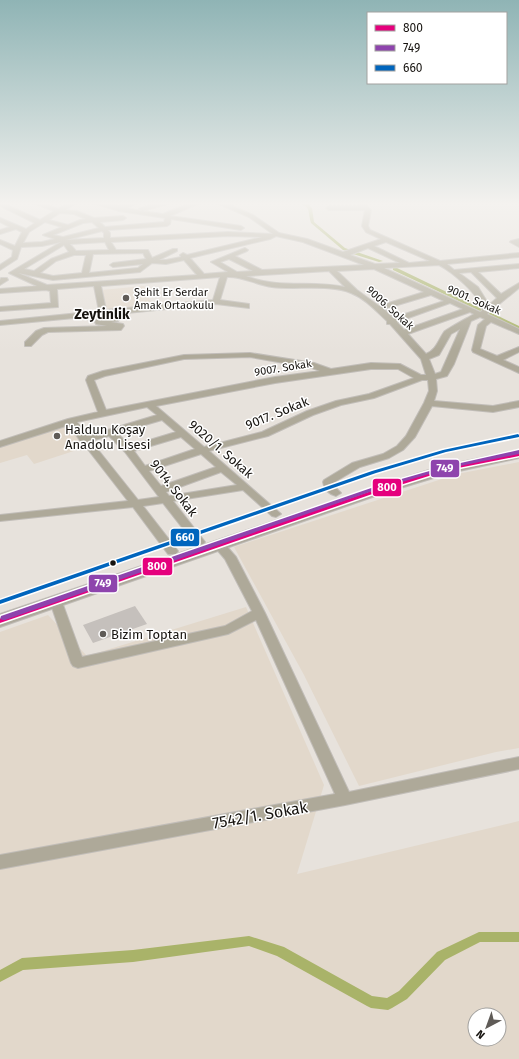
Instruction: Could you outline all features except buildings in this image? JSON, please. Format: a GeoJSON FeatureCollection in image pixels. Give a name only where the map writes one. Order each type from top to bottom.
{"type":"FeatureCollection","features":[{"type":"Feature","properties":{"kind":"highway"},"geometry":{"type":"LineString","coordinates":[[0,610],[199,542],[336,493],[436,462],[493,448],[519,444]]}},
{"type":"Feature","properties":{"kind":"highway"},"geometry":{"type":"LineString","coordinates":[[0,621],[379,490],[447,470],[519,454]]}},
{"type":"Feature","properties":{"kind":"street"},"geometry":{"type":"LineString","coordinates":[[0,268],[15,258],[17,251]]}},
{"type":"Feature","properties":{"kind":"street"},"geometry":{"type":"LineString","coordinates":[[46,251],[13,273],[52,289],[202,276],[332,270],[373,266],[441,264],[519,258]]}},
{"type":"Feature","properties":{"kind":"street"},"geometry":{"type":"LineString","coordinates":[[36,272],[65,254],[108,251]]}},
{"type":"Feature","properties":{"kind":"street"},"geometry":{"type":"LineString","coordinates":[[116,251],[135,251]]}},
{"type":"Feature","properties":{"kind":"street"},"geometry":{"type":"LineString","coordinates":[[146,251],[150,261]]}},
{"type":"Feature","properties":{"kind":"street"},"geometry":{"type":"LineString","coordinates":[[19,270],[36,272],[86,271],[123,268],[140,270],[150,261],[172,251]]}},
{"type":"Feature","properties":{"kind":"street"},"geometry":{"type":"LineString","coordinates":[[177,251],[187,258],[202,276]]}},
{"type":"Feature","properties":{"kind":"street"},"geometry":{"type":"LineString","coordinates":[[150,261],[166,262],[187,258],[195,251]]}},
{"type":"Feature","properties":{"kind":"street"},"geometry":{"type":"LineString","coordinates":[[236,274],[214,262],[239,251]]}},
{"type":"Feature","properties":{"kind":"street","name":"9001. Sokak"},"geometry":{"type":"LineString","coordinates":[[333,251],[373,266],[469,310],[485,315],[519,332]]}},
{"type":"Feature","properties":{"kind":"street"},"geometry":{"type":"LineString","coordinates":[[342,255],[353,251]]}},
{"type":"Feature","properties":{"kind":"street"},"geometry":{"type":"LineString","coordinates":[[381,251],[407,264]]}},
{"type":"Feature","properties":{"kind":"street"},"geometry":{"type":"LineString","coordinates":[[414,251],[441,264],[475,289],[486,306],[476,350],[519,370]]}},
{"type":"Feature","properties":{"kind":"street"},"geometry":{"type":"LineString","coordinates":[[121,252],[123,268],[133,282]]}},
{"type":"Feature","properties":{"kind":"street"},"geometry":{"type":"LineString","coordinates":[[86,271],[90,253]]}},
{"type":"Feature","properties":{"kind":"street"},"geometry":{"type":"LineString","coordinates":[[0,292],[98,286],[261,272],[407,264],[441,264],[519,255]]}},
{"type":"Feature","properties":{"kind":"street"},"geometry":{"type":"LineString","coordinates":[[229,256],[261,272]]}},
{"type":"Feature","properties":{"kind":"street"},"geometry":{"type":"LineString","coordinates":[[55,272],[57,258]]}},
{"type":"Feature","properties":{"kind":"street"},"geometry":{"type":"LineString","coordinates":[[0,260],[8,264]]}},
{"type":"Feature","properties":{"kind":"street"},"geometry":{"type":"LineString","coordinates":[[452,272],[519,266]]}},
{"type":"Feature","properties":{"kind":"street"},"geometry":{"type":"LineString","coordinates":[[332,270],[354,292]]}},
{"type":"Feature","properties":{"kind":"street"},"geometry":{"type":"LineString","coordinates":[[472,270],[501,298]]}},
{"type":"Feature","properties":{"kind":"street","name":"9006. Sokak"},"geometry":{"type":"LineString","coordinates":[[236,274],[260,283],[324,287],[354,292],[377,309],[425,358]]}},
{"type":"Feature","properties":{"kind":"street"},"geometry":{"type":"LineString","coordinates":[[216,302],[224,276]]}},
{"type":"Feature","properties":{"kind":"street"},"geometry":{"type":"LineString","coordinates":[[336,493],[329,487],[328,482],[356,465],[386,456],[400,448],[419,423],[433,391],[432,377],[428,370],[425,358],[436,353],[448,332],[465,324],[468,320],[485,315],[501,298],[519,285]]}},
{"type":"Feature","properties":{"kind":"street"},"geometry":{"type":"LineString","coordinates":[[98,286],[103,313]]}},
{"type":"Feature","properties":{"kind":"street"},"geometry":{"type":"LineString","coordinates":[[0,309],[53,306],[55,305],[52,289]]}},
{"type":"Feature","properties":{"kind":"street"},"geometry":{"type":"LineString","coordinates":[[377,309],[431,292]]}},
{"type":"Feature","properties":{"kind":"street"},"geometry":{"type":"LineString","coordinates":[[508,292],[519,294]]}},
{"type":"Feature","properties":{"kind":"street"},"geometry":{"type":"LineString","coordinates":[[390,322],[450,301]]}},
{"type":"Feature","properties":{"kind":"street"},"geometry":{"type":"LineString","coordinates":[[0,323],[216,302],[246,306]]}},
{"type":"Feature","properties":{"kind":"street"},"geometry":{"type":"LineString","coordinates":[[28,344],[39,333],[47,330],[118,328],[120,326],[99,322],[115,319],[125,310]]}},
{"type":"Feature","properties":{"kind":"street"},"geometry":{"type":"LineString","coordinates":[[402,334],[469,310]]}},
{"type":"Feature","properties":{"kind":"street"},"geometry":{"type":"LineString","coordinates":[[485,315],[519,327]]}},
{"type":"Feature","properties":{"kind":"street"},"geometry":{"type":"LineString","coordinates":[[420,378],[440,376],[444,374],[450,364],[465,324]]}},
{"type":"Feature","properties":{"kind":"street"},"geometry":{"type":"LineString","coordinates":[[496,360],[519,349]]}},
{"type":"Feature","properties":{"kind":"street"},"geometry":{"type":"LineString","coordinates":[[103,413],[90,380],[91,378],[103,374],[184,357],[250,355],[314,366],[329,372]]}},
{"type":"Feature","properties":{"kind":"street","name":"9007. Sokak"},"geometry":{"type":"LineString","coordinates":[[0,444],[71,421],[103,413],[274,380],[371,366],[400,367],[420,378]]}},
{"type":"Feature","properties":{"kind":"street","name":"9017. Sokak"},"geometry":{"type":"LineString","coordinates":[[142,470],[203,450],[265,434],[310,413],[339,403],[371,396],[420,378]]}},
{"type":"Feature","properties":{"kind":"street"},"geometry":{"type":"LineString","coordinates":[[429,403],[493,409],[519,404]]}},
{"type":"Feature","properties":{"kind":"street","name":"9020/1. Sokak"},"geometry":{"type":"LineString","coordinates":[[149,404],[276,514]]}},
{"type":"Feature","properties":{"kind":"street"},"geometry":{"type":"LineString","coordinates":[[84,440],[164,416]]}},
{"type":"Feature","properties":{"kind":"street"},"geometry":{"type":"LineString","coordinates":[[71,421],[84,440],[172,551]]}},
{"type":"Feature","properties":{"kind":"street","name":"9014. Sokak"},"geometry":{"type":"LineString","coordinates":[[111,432],[128,450],[199,542]]}},
{"type":"Feature","properties":{"kind":"street"},"geometry":{"type":"LineString","coordinates":[[128,450],[183,433]]}},
{"type":"Feature","properties":{"kind":"street"},"geometry":{"type":"LineString","coordinates":[[0,518],[134,504],[163,495],[222,468]]}},
{"type":"Feature","properties":{"kind":"street"},"geometry":{"type":"LineString","coordinates":[[163,495],[245,487]]}},
{"type":"Feature","properties":{"kind":"street"},"geometry":{"type":"LineString","coordinates":[[219,545],[230,557],[259,613],[345,799]]}},
{"type":"Feature","properties":{"kind":"street"},"geometry":{"type":"LineString","coordinates":[[56,602],[78,663],[228,630],[259,613]]}},
{"type":"Feature","properties":{"kind":"street","name":"7542/1. Sokak"},"geometry":{"type":"LineString","coordinates":[[0,862],[345,799],[519,763]]}},
{"type":"Feature","properties":{"kind":"shaded area","name":"Şehit Er Serdar Amak Ortaokulu"},"geometry":{"type":"Polygon","coordinates":[[[144,286],[152,305],[107,310],[101,290],[144,286]]]}},
{"type":"Feature","properties":{"kind":"shaded area","name":"Haldun Koşay Anadolu Lisesi"},"geometry":{"type":"Polygon","coordinates":[[[70,425],[86,447],[34,464],[27,455],[0,463],[0,447],[70,425]]]}},
{"type":"Feature","properties":{"kind":"shaded area"},"geometry":{"type":"Polygon","coordinates":[[[519,462],[519,748],[496,752],[359,786],[304,675],[234,547],[457,474],[519,462]]]}},
{"type":"Feature","properties":{"kind":"shaded area"},"geometry":{"type":"Polygon","coordinates":[[[246,607],[324,785],[297,874],[519,821],[519,1059],[0,1059],[0,632],[48,615],[87,656],[246,607]]]}},
{"type":"Feature","properties":{"kind":"waterway"},"geometry":{"type":"LineString","coordinates":[[355,253],[381,261]]}},
{"type":"Feature","properties":{"kind":"waterway"},"geometry":{"type":"LineString","coordinates":[[395,269],[482,310]]}},
{"type":"Feature","properties":{"kind":"waterway"},"geometry":{"type":"LineString","coordinates":[[488,313],[519,328]]}},
{"type":"Feature","properties":{"kind":"waterway"},"geometry":{"type":"LineString","coordinates":[[0,976],[22,964],[133,956],[249,941],[280,951],[371,1002],[388,1004],[403,995],[441,956],[479,937],[519,937]]}},
{"type":"Feature","properties":{"kind":"transit line","name":"660"},"geometry":{"type":"LineString","coordinates":[[0,602],[374,472],[445,451],[518,436]]}},
{"type":"Feature","properties":{"kind":"transit line","name":"749"},"geometry":{"type":"LineString","coordinates":[[3,618],[379,487],[449,467],[519,452]]}},
{"type":"Feature","properties":{"kind":"transit line","name":"800"},"geometry":{"type":"LineString","coordinates":[[0,621],[379,490],[447,469],[519,454]]}},
{"type":"Feature","properties":{"kind":"place","name":"Şehit Er Serdar Amak Ortaokulu"},"geometry":{"type":"Point","coordinates":[126,298]}},
{"type":"Feature","properties":{"kind":"place","name":"Haldun Koşay Anadolu Lisesi"},"geometry":{"type":"Point","coordinates":[57,436]}},
{"type":"Feature","properties":{"kind":"place","name":"Bizim Toptan"},"geometry":{"type":"Point","coordinates":[103,634]}},
{"type":"Feature","properties":{"kind":"district","name":"Zeytinlik"},"geometry":{"type":"Point","coordinates":[102,314]}}]}
